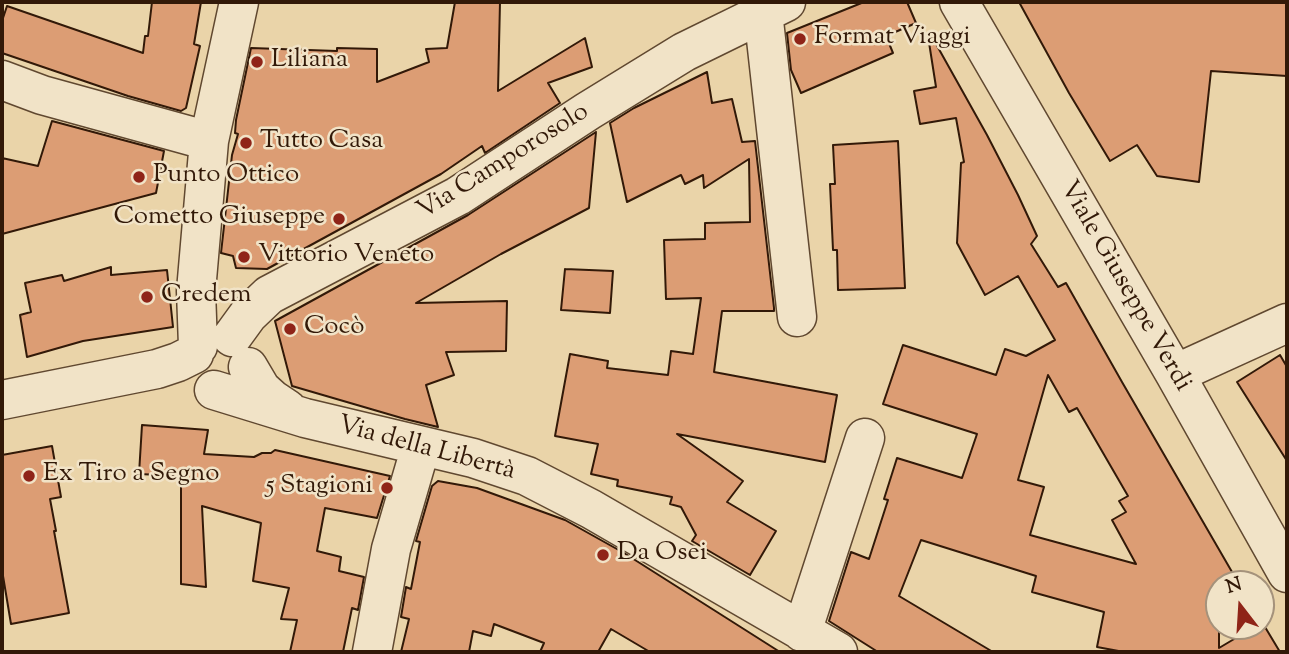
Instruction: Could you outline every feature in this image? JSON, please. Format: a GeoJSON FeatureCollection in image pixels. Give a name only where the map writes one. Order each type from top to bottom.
{"type":"FeatureCollection","features":[{"type":"Feature","properties":{"kind":"street"},"geometry":{"type":"LineString","coordinates":[[215,358],[196,291],[209,141],[239,2]]}},
{"type":"Feature","properties":{"kind":"street","name":"Viale Giuseppe Verdi"},"geometry":{"type":"LineString","coordinates":[[959,2],[1287,573]]}},
{"type":"Feature","properties":{"kind":"street"},"geometry":{"type":"LineString","coordinates":[[774,7],[797,317]]}},
{"type":"Feature","properties":{"kind":"street","name":"Via Camporosolo"},"geometry":{"type":"LineString","coordinates":[[2,400],[156,369],[178,362],[215,358],[248,315],[269,295],[458,197],[684,52],[774,7]]}},
{"type":"Feature","properties":{"kind":"street"},"geometry":{"type":"LineString","coordinates":[[2,80],[42,95],[209,141]]}},
{"type":"Feature","properties":{"kind":"street"},"geometry":{"type":"LineString","coordinates":[[1175,374],[1287,323]]}},
{"type":"Feature","properties":{"kind":"street","name":"Via della Libertà"},"geometry":{"type":"LineString","coordinates":[[215,358],[305,418],[472,458],[527,477],[591,509],[838,652]]}},
{"type":"Feature","properties":{"kind":"street"},"geometry":{"type":"LineString","coordinates":[[802,632],[865,438]]}},
{"type":"Feature","properties":{"kind":"street"},"geometry":{"type":"LineString","coordinates":[[372,652],[391,549],[421,446]]}},
{"type":"Feature","properties":{"kind":"building"},"geometry":{"type":"Polygon","coordinates":[[[152,2],[201,2],[194,44],[200,46],[186,108],[181,111],[2,53],[2,21],[7,6],[143,53],[152,2]]]}},
{"type":"Feature","properties":{"kind":"building"},"geometry":{"type":"Polygon","coordinates":[[[455,2],[500,2],[498,91],[585,38],[592,67],[548,83],[560,103],[485,153],[482,146],[441,174],[267,269],[236,268],[233,256],[221,253],[232,155],[238,134],[235,133],[236,120],[251,48],[337,51],[337,48],[377,49],[377,82],[429,62],[426,49],[447,48],[455,2]]]}},
{"type":"Feature","properties":{"kind":"building"},"geometry":{"type":"Polygon","coordinates":[[[864,2],[907,2],[916,23],[886,36],[893,53],[801,93],[791,70],[787,33],[864,2]]]}},
{"type":"Feature","properties":{"kind":"building"},"geometry":{"type":"Polygon","coordinates":[[[1019,2],[1287,2],[1287,76],[1211,71],[1199,182],[1157,176],[1137,145],[1110,161],[1019,2]]]}},
{"type":"Feature","properties":{"kind":"building"},"geometry":{"type":"Polygon","coordinates":[[[931,35],[1018,195],[1037,236],[1031,244],[1058,287],[1066,283],[1231,570],[1205,570],[1205,640],[1219,640],[1219,648],[1232,640],[1273,640],[1280,652],[1124,652],[1097,647],[1104,612],[1032,592],[1036,576],[921,540],[899,596],[993,652],[878,652],[829,621],[851,552],[869,559],[888,500],[884,499],[897,458],[962,478],[977,434],[883,404],[903,345],[996,375],[1005,349],[1026,356],[1055,340],[1018,276],[985,295],[957,243],[961,163],[964,162],[956,118],[920,124],[914,91],[936,87],[928,36],[931,35]],[[1048,375],[1018,480],[1044,487],[1030,535],[1136,564],[1112,520],[1126,512],[1119,501],[1128,496],[1077,408],[1069,412],[1048,375]]]}},
{"type":"Feature","properties":{"kind":"building"},"geometry":{"type":"Polygon","coordinates":[[[707,72],[712,103],[732,99],[742,142],[755,141],[774,308],[774,311],[722,311],[714,372],[837,395],[825,462],[677,434],[743,481],[727,502],[776,531],[750,575],[692,541],[696,535],[681,507],[670,504],[672,497],[617,486],[618,480],[591,474],[598,444],[555,436],[570,354],[608,361],[607,368],[668,375],[671,351],[693,354],[701,298],[666,299],[664,240],[705,239],[705,223],[750,222],[749,159],[704,188],[703,175],[685,184],[681,175],[627,202],[610,123],[634,108],[707,72]]]}},
{"type":"Feature","properties":{"kind":"building"},"geometry":{"type":"Polygon","coordinates":[[[52,121],[164,151],[156,193],[2,234],[2,158],[38,166],[52,121]]]}},
{"type":"Feature","properties":{"kind":"building"},"geometry":{"type":"Polygon","coordinates":[[[596,132],[589,208],[416,303],[507,301],[506,351],[446,352],[454,375],[426,385],[438,427],[292,386],[275,321],[468,215],[596,132]]]}},
{"type":"Feature","properties":{"kind":"building"},"geometry":{"type":"Polygon","coordinates":[[[898,141],[905,288],[838,290],[830,184],[835,184],[833,145],[898,141]]]}},
{"type":"Feature","properties":{"kind":"building"},"geometry":{"type":"Polygon","coordinates":[[[111,267],[111,275],[167,270],[173,327],[83,341],[27,357],[20,315],[31,312],[25,283],[62,275],[64,281],[111,267]]]}},
{"type":"Feature","properties":{"kind":"building"},"geometry":{"type":"Polygon","coordinates":[[[565,269],[613,271],[610,313],[561,310],[565,269]]]}},
{"type":"Feature","properties":{"kind":"building"},"geometry":{"type":"Polygon","coordinates":[[[1280,355],[1287,367],[1287,461],[1237,382],[1280,355]]]}},
{"type":"Feature","properties":{"kind":"building"},"geometry":{"type":"Polygon","coordinates":[[[142,425],[208,430],[204,454],[254,457],[275,450],[390,476],[377,518],[325,508],[317,551],[341,557],[339,571],[364,577],[358,610],[352,608],[343,652],[290,652],[297,620],[281,619],[289,588],[253,581],[261,523],[202,506],[206,587],[181,584],[181,476],[139,474],[142,425]]]}},
{"type":"Feature","properties":{"kind":"building"},"geometry":{"type":"Polygon","coordinates":[[[52,446],[61,497],[50,499],[69,613],[11,624],[2,570],[2,455],[52,446]]]}},
{"type":"Feature","properties":{"kind":"building"},"geometry":{"type":"Polygon","coordinates":[[[438,481],[477,488],[565,520],[624,553],[780,652],[650,652],[611,629],[598,652],[540,652],[544,643],[494,624],[491,636],[473,631],[469,652],[401,652],[409,619],[401,617],[406,587],[411,589],[420,542],[416,541],[432,486],[438,481]]]}},
{"type":"Feature","properties":{"kind":"place","name":"Format Viaggi"},"geometry":{"type":"Point","coordinates":[800,39]}},
{"type":"Feature","properties":{"kind":"place","name":"Liliana"},"geometry":{"type":"Point","coordinates":[257,62]}},
{"type":"Feature","properties":{"kind":"place","name":"Tutto Casa"},"geometry":{"type":"Point","coordinates":[246,143]}},
{"type":"Feature","properties":{"kind":"place","name":"Punto Ottico"},"geometry":{"type":"Point","coordinates":[139,177]}},
{"type":"Feature","properties":{"kind":"place","name":"Cometto Giuseppe"},"geometry":{"type":"Point","coordinates":[339,219]}},
{"type":"Feature","properties":{"kind":"place","name":"Vittorio Veneto"},"geometry":{"type":"Point","coordinates":[244,257]}},
{"type":"Feature","properties":{"kind":"place","name":"Credem"},"geometry":{"type":"Point","coordinates":[147,297]}},
{"type":"Feature","properties":{"kind":"place","name":"Cocò"},"geometry":{"type":"Point","coordinates":[290,329]}},
{"type":"Feature","properties":{"kind":"place","name":"Ex Tiro a Segno"},"geometry":{"type":"Point","coordinates":[29,476]}},
{"type":"Feature","properties":{"kind":"place","name":"5 Stagioni"},"geometry":{"type":"Point","coordinates":[387,488]}},
{"type":"Feature","properties":{"kind":"place","name":"Da Osei"},"geometry":{"type":"Point","coordinates":[603,555]}}]}
